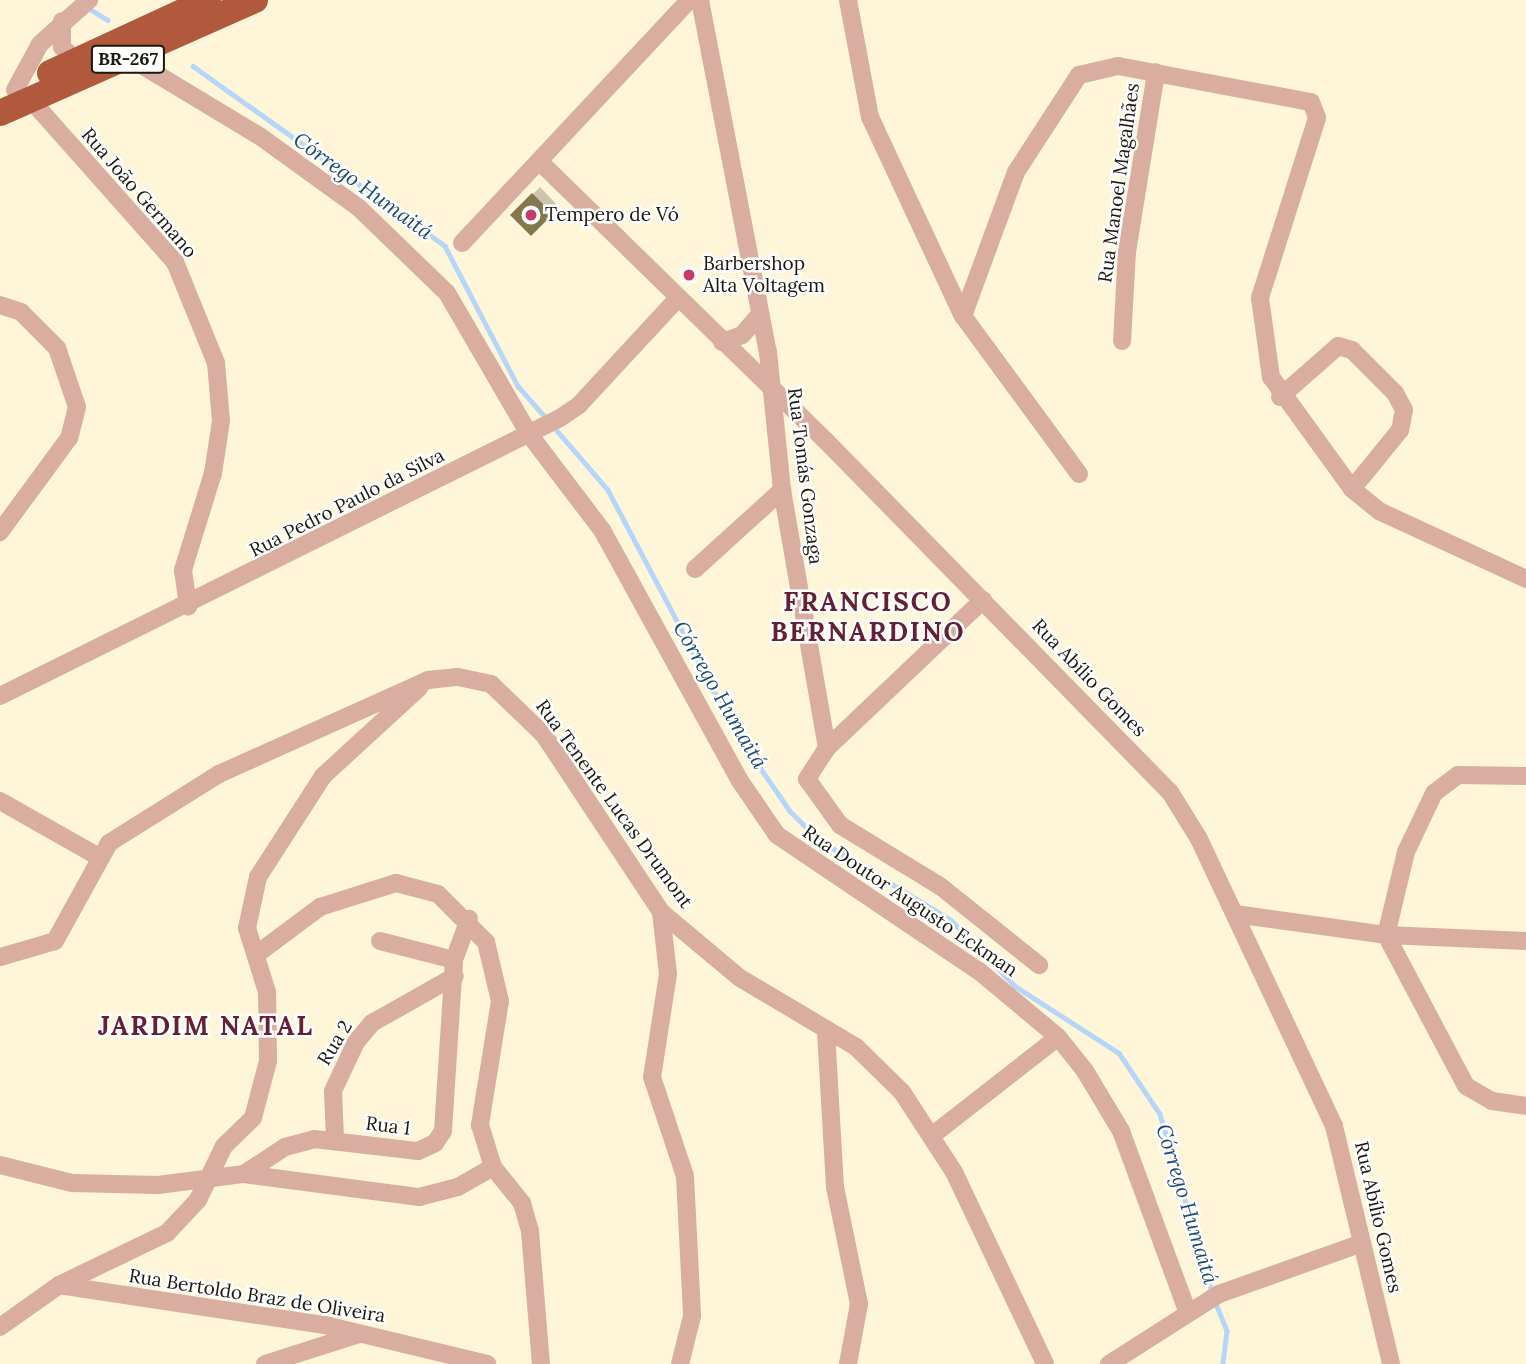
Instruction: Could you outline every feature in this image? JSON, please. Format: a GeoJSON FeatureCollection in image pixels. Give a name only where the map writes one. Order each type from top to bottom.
{"type":"FeatureCollection","features":[{"type":"Feature","properties":{"kind":"highway","name":"BR-267"},"geometry":{"type":"LineString","coordinates":[[0,113],[15,95],[84,68],[130,58],[255,0]]}},
{"type":"Feature","properties":{"kind":"highway","name":"BR-267"},"geometry":{"type":"LineString","coordinates":[[84,68],[192,3]]}},
{"type":"Feature","properties":{"kind":"street"},"geometry":{"type":"LineString","coordinates":[[15,95],[40,44],[62,21],[89,0]]}},
{"type":"Feature","properties":{"kind":"street"},"geometry":{"type":"LineString","coordinates":[[462,243],[689,0]]}},
{"type":"Feature","properties":{"kind":"street","name":"Rua Tomás Gonzaga"},"geometry":{"type":"LineString","coordinates":[[700,0],[760,314],[773,392],[782,490],[827,748]]}},
{"type":"Feature","properties":{"kind":"street"},"geometry":{"type":"LineString","coordinates":[[848,0],[870,117],[963,316],[1079,474]]}},
{"type":"Feature","properties":{"kind":"street"},"geometry":{"type":"LineString","coordinates":[[62,21],[62,47],[84,68]]}},
{"type":"Feature","properties":{"kind":"street","name":"Rua Doutor Augusto Eckman"},"geometry":{"type":"LineString","coordinates":[[130,58],[261,137],[393,235],[447,293],[602,530],[740,781],[777,835],[936,939],[1058,1037],[1121,1130],[1188,1313]]}},
{"type":"Feature","properties":{"kind":"street"},"geometry":{"type":"LineString","coordinates":[[963,316],[998,210],[1065,89],[1102,66],[1156,72],[1316,107],[1265,276],[1258,323],[1280,397],[1352,489],[1400,524],[1526,579]]}},
{"type":"Feature","properties":{"kind":"street","name":"Rua Manoel Magalhães"},"geometry":{"type":"LineString","coordinates":[[1122,341],[1127,252],[1156,72]]}},
{"type":"Feature","properties":{"kind":"street","name":"Rua João Germano"},"geometry":{"type":"LineString","coordinates":[[15,95],[175,262],[216,363],[220,421],[213,473],[183,570],[188,607]]}},
{"type":"Feature","properties":{"kind":"street","name":"Rua Abílio Gomes"},"geometry":{"type":"LineString","coordinates":[[539,161],[983,600],[1170,792],[1235,914],[1334,1126],[1391,1364]]}},
{"type":"Feature","properties":{"kind":"street","name":"Rua Pedro Paulo da Silva"},"geometry":{"type":"LineString","coordinates":[[0,696],[188,607],[560,418],[678,298]]}},
{"type":"Feature","properties":{"kind":"street"},"geometry":{"type":"LineString","coordinates":[[0,305],[31,319],[57,348],[77,407],[69,438],[0,532]]}},
{"type":"Feature","properties":{"kind":"street"},"geometry":{"type":"LineString","coordinates":[[722,342],[742,335],[760,314]]}},
{"type":"Feature","properties":{"kind":"street"},"geometry":{"type":"LineString","coordinates":[[1280,397],[1338,345],[1352,350],[1395,393],[1404,410],[1399,430],[1352,489]]}},
{"type":"Feature","properties":{"kind":"street"},"geometry":{"type":"LineString","coordinates":[[695,569],[782,490]]}},
{"type":"Feature","properties":{"kind":"street"},"geometry":{"type":"LineString","coordinates":[[983,600],[827,748],[807,779],[834,819],[973,910],[1039,965]]}},
{"type":"Feature","properties":{"kind":"street","name":"Rua Tenente Lucas Drumont"},"geometry":{"type":"LineString","coordinates":[[99,858],[128,829],[219,774],[428,680],[477,678],[511,698],[544,735],[661,912],[740,978],[875,1062],[934,1134],[1045,1364]]}},
{"type":"Feature","properties":{"kind":"street"},"geometry":{"type":"LineString","coordinates":[[0,1326],[59,1285],[167,1233],[198,1200],[224,1146],[253,1118],[267,1079],[267,992],[247,913],[258,877],[294,815],[323,776],[428,680]]}},
{"type":"Feature","properties":{"kind":"street"},"geometry":{"type":"LineString","coordinates":[[1526,776],[1458,775],[1434,793],[1406,852],[1387,935],[1466,1086],[1492,1101],[1526,1106]]}},
{"type":"Feature","properties":{"kind":"street"},"geometry":{"type":"LineString","coordinates":[[0,801],[99,858],[79,908],[55,941],[0,957]]}},
{"type":"Feature","properties":{"kind":"street"},"geometry":{"type":"LineString","coordinates":[[257,954],[320,907],[372,886],[415,886],[469,919],[486,942],[499,986],[480,1125],[493,1167],[522,1203],[535,1251],[541,1364]]}},
{"type":"Feature","properties":{"kind":"street"},"geometry":{"type":"LineString","coordinates":[[661,912],[668,974],[652,1077],[685,1176],[692,1316],[680,1364]]}},
{"type":"Feature","properties":{"kind":"street"},"geometry":{"type":"LineString","coordinates":[[1235,914],[1387,935],[1526,941]]}},
{"type":"Feature","properties":{"kind":"street"},"geometry":{"type":"LineString","coordinates":[[380,941],[454,968],[469,919]]}},
{"type":"Feature","properties":{"kind":"street","name":"Rua 2"},"geometry":{"type":"LineString","coordinates":[[335,1138],[333,1091],[356,1042],[372,1023],[454,968]]}},
{"type":"Feature","properties":{"kind":"street","name":"Rua 1"},"geometry":{"type":"LineString","coordinates":[[244,1174],[285,1147],[335,1138],[418,1151],[435,1143],[443,1131],[454,968]]}},
{"type":"Feature","properties":{"kind":"street"},"geometry":{"type":"LineString","coordinates":[[826,1031],[835,1187],[859,1304],[848,1364]]}},
{"type":"Feature","properties":{"kind":"street"},"geometry":{"type":"LineString","coordinates":[[934,1134],[1058,1037]]}},
{"type":"Feature","properties":{"kind":"street"},"geometry":{"type":"LineString","coordinates":[[0,1165],[72,1183],[158,1185],[208,1176],[244,1174],[419,1197],[458,1187],[493,1167]]}},
{"type":"Feature","properties":{"kind":"street"},"geometry":{"type":"LineString","coordinates":[[1110,1364],[1212,1298],[1362,1243]]}},
{"type":"Feature","properties":{"kind":"street","name":"Rua Bertoldo Braz de Oliveira"},"geometry":{"type":"LineString","coordinates":[[59,1285],[363,1333],[487,1364]]}},
{"type":"Feature","properties":{"kind":"street"},"geometry":{"type":"LineString","coordinates":[[265,1364],[363,1333]]}},
{"type":"Feature","properties":{"kind":"building","name":"Tempero de Vó"},"geometry":{"type":"Polygon","coordinates":[[[532,193],[553,214],[531,236],[510,215],[532,193]]]}},
{"type":"Feature","properties":{"kind":"waterway","name":"Córrego Humaitá"},"geometry":{"type":"LineString","coordinates":[[88,8],[108,20]]}},
{"type":"Feature","properties":{"kind":"waterway","name":"Córrego Humaitá"},"geometry":{"type":"LineString","coordinates":[[193,66],[445,246],[518,386],[547,419]]}},
{"type":"Feature","properties":{"kind":"waterway","name":"Córrego Humaitá"},"geometry":{"type":"LineString","coordinates":[[553,426],[608,490],[735,731],[790,811],[819,840],[951,920],[1015,986],[1119,1053],[1160,1114],[1212,1293]]}},
{"type":"Feature","properties":{"kind":"waterway","name":"Córrego Humaitá"},"geometry":{"type":"LineString","coordinates":[[1215,1301],[1227,1331],[1223,1364]]}},
{"type":"Feature","properties":{"kind":"place","name":"Tempero de Vó"},"geometry":{"type":"Point","coordinates":[531,215]}},
{"type":"Feature","properties":{"kind":"place","name":"Barbershop Alta Voltagem"},"geometry":{"type":"Point","coordinates":[689,275]}},
{"type":"Feature","properties":{"kind":"district","name":"FRANCISCO BERNARDINO"},"geometry":{"type":"Point","coordinates":[868,617]}},
{"type":"Feature","properties":{"kind":"district","name":"JARDIM NATAL"},"geometry":{"type":"Point","coordinates":[206,1026]}}]}
